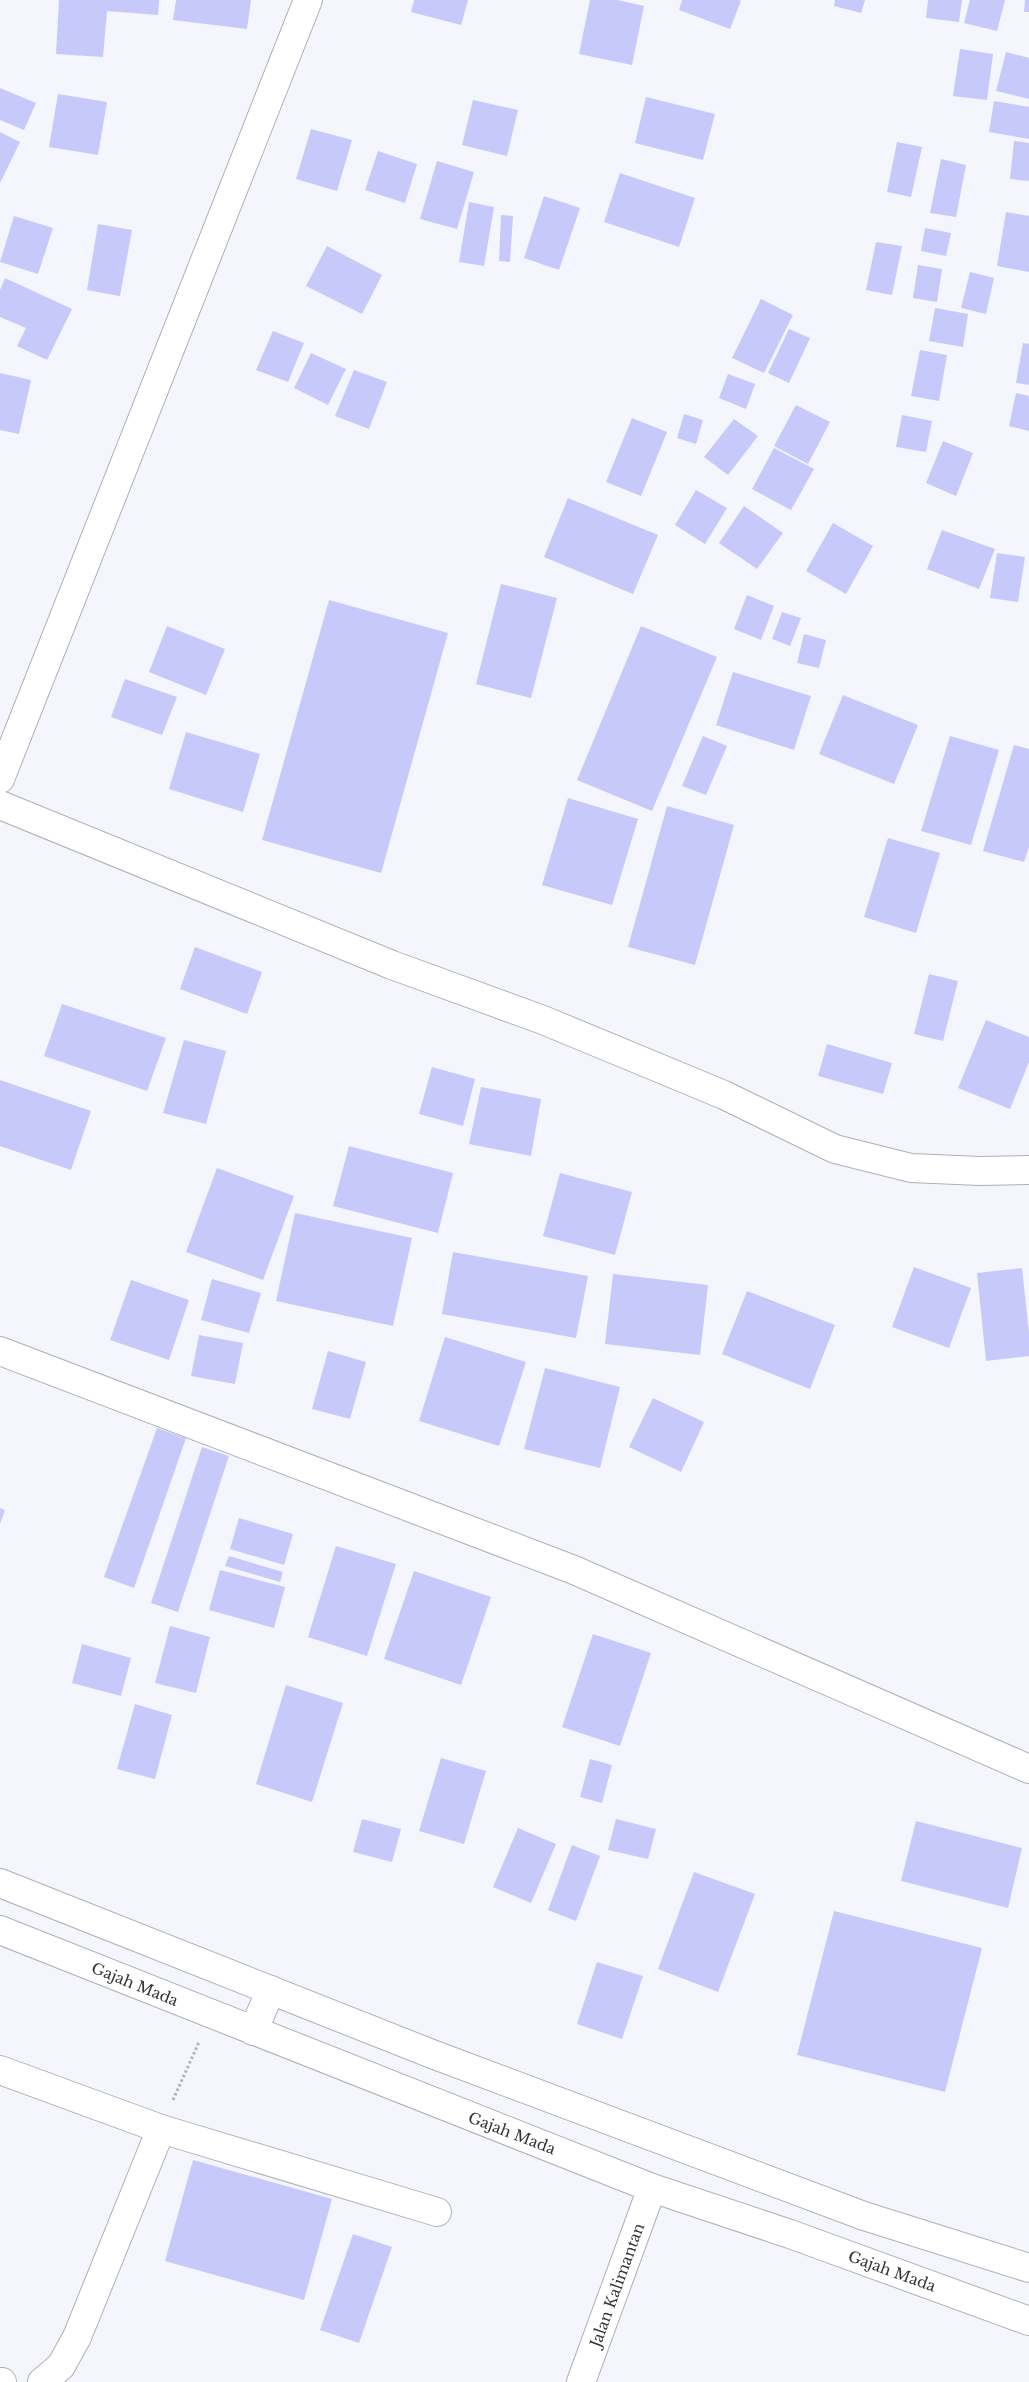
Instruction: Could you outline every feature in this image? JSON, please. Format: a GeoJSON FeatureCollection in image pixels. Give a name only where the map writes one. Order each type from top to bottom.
{"type":"FeatureCollection","features":[{"type":"Feature","properties":{"kind":"street"},"geometry":{"type":"LineString","coordinates":[[0,779],[308,0]]}},
{"type":"Feature","properties":{"kind":"street"},"geometry":{"type":"LineString","coordinates":[[0,805],[383,962],[543,1020],[724,1095],[835,1149],[911,1168],[980,1171],[1029,1170]]}},
{"type":"Feature","properties":{"kind":"street"},"geometry":{"type":"LineString","coordinates":[[0,1351],[574,1570],[1029,1769]]}},
{"type":"Feature","properties":{"kind":"street"},"geometry":{"type":"LineString","coordinates":[[0,1883],[441,2057],[864,2216],[1029,2268]]}},
{"type":"Feature","properties":{"kind":"street","name":"Gajah Mada"},"geometry":{"type":"LineString","coordinates":[[0,1930],[652,2188],[1028,2316]]}},
{"type":"Feature","properties":{"kind":"street"},"geometry":{"type":"LineString","coordinates":[[253,2031],[271,1990]]}},
{"type":"Feature","properties":{"kind":"street"},"geometry":{"type":"LineString","coordinates":[[0,2070],[161,2129],[437,2212]]}},
{"type":"Feature","properties":{"kind":"street"},"geometry":{"type":"LineString","coordinates":[[42,2382],[60,2366],[77,2337],[161,2129]]}},
{"type":"Feature","properties":{"kind":"street","name":"Jalan Kalimantan"},"geometry":{"type":"LineString","coordinates":[[581,2382],[652,2188]]}},
{"type":"Feature","properties":{"kind":"path"},"geometry":{"type":"LineString","coordinates":[[161,2129],[211,2014]]}},
{"type":"Feature","properties":{"kind":"building"},"geometry":{"type":"Polygon","coordinates":[[[59,0],[159,0],[158,15],[107,11],[103,57],[56,54],[59,0]]]}},
{"type":"Feature","properties":{"kind":"building"},"geometry":{"type":"Polygon","coordinates":[[[176,0],[251,0],[247,29],[173,20],[176,0]]]}},
{"type":"Feature","properties":{"kind":"building"},"geometry":{"type":"Polygon","coordinates":[[[414,0],[468,0],[461,25],[411,12],[414,0]]]}},
{"type":"Feature","properties":{"kind":"building"},"geometry":{"type":"Polygon","coordinates":[[[590,0],[617,0],[644,6],[632,65],[579,54],[590,0]]]}},
{"type":"Feature","properties":{"kind":"building"},"geometry":{"type":"Polygon","coordinates":[[[682,0],[741,1],[730,29],[679,10],[682,0]]]}},
{"type":"Feature","properties":{"kind":"building"},"geometry":{"type":"Polygon","coordinates":[[[835,0],[865,0],[861,13],[834,6],[835,0]]]}},
{"type":"Feature","properties":{"kind":"building"},"geometry":{"type":"Polygon","coordinates":[[[928,0],[962,0],[959,22],[926,18],[928,0]]]}},
{"type":"Feature","properties":{"kind":"building"},"geometry":{"type":"Polygon","coordinates":[[[970,0],[1005,0],[997,31],[964,23],[970,0]]]}},
{"type":"Feature","properties":{"kind":"building"},"geometry":{"type":"Polygon","coordinates":[[[1025,0],[1029,0],[1029,12],[1024,12],[1025,0]]]}},
{"type":"Feature","properties":{"kind":"building"},"geometry":{"type":"Polygon","coordinates":[[[960,49],[993,54],[987,100],[953,96],[960,49]]]}},
{"type":"Feature","properties":{"kind":"building"},"geometry":{"type":"Polygon","coordinates":[[[1006,52],[1029,58],[1029,99],[996,91],[1006,52]]]}},
{"type":"Feature","properties":{"kind":"building"},"geometry":{"type":"Polygon","coordinates":[[[0,88],[36,103],[24,130],[0,120],[0,88]]]}},
{"type":"Feature","properties":{"kind":"building"},"geometry":{"type":"Polygon","coordinates":[[[58,94],[107,102],[98,155],[49,147],[58,94]]]}},
{"type":"Feature","properties":{"kind":"building"},"geometry":{"type":"Polygon","coordinates":[[[646,97],[715,114],[703,160],[635,143],[646,97]]]}},
{"type":"Feature","properties":{"kind":"building"},"geometry":{"type":"Polygon","coordinates":[[[473,100],[518,110],[507,156],[462,145],[473,100]]]}},
{"type":"Feature","properties":{"kind":"building"},"geometry":{"type":"Polygon","coordinates":[[[994,101],[1029,107],[1029,139],[989,132],[994,101]]]}},
{"type":"Feature","properties":{"kind":"building"},"geometry":{"type":"Polygon","coordinates":[[[311,129],[352,140],[337,191],[296,179],[311,129]]]}},
{"type":"Feature","properties":{"kind":"building"},"geometry":{"type":"Polygon","coordinates":[[[0,132],[20,142],[0,183],[0,132]]]}},
{"type":"Feature","properties":{"kind":"building"},"geometry":{"type":"Polygon","coordinates":[[[1014,141],[1029,143],[1029,181],[1010,179],[1014,141]]]}},
{"type":"Feature","properties":{"kind":"building"},"geometry":{"type":"Polygon","coordinates":[[[897,142],[922,147],[911,197],[887,192],[897,142]]]}},
{"type":"Feature","properties":{"kind":"building"},"geometry":{"type":"Polygon","coordinates":[[[378,151],[417,164],[405,203],[365,190],[378,151]]]}},
{"type":"Feature","properties":{"kind":"building"},"geometry":{"type":"Polygon","coordinates":[[[941,159],[966,165],[956,217],[930,213],[941,159]]]}},
{"type":"Feature","properties":{"kind":"building"},"geometry":{"type":"Polygon","coordinates":[[[437,161],[474,172],[457,229],[420,219],[437,161]]]}},
{"type":"Feature","properties":{"kind":"building"},"geometry":{"type":"Polygon","coordinates":[[[620,173],[695,198],[679,247],[604,222],[620,173]]]}},
{"type":"Feature","properties":{"kind":"building"},"geometry":{"type":"Polygon","coordinates":[[[544,196],[580,208],[559,270],[524,258],[544,196]]]}},
{"type":"Feature","properties":{"kind":"building"},"geometry":{"type":"Polygon","coordinates":[[[469,202],[494,207],[484,266],[459,262],[469,202]]]}},
{"type":"Feature","properties":{"kind":"building"},"geometry":{"type":"Polygon","coordinates":[[[1006,212],[1029,216],[1029,272],[997,266],[1006,212]]]}},
{"type":"Feature","properties":{"kind":"building"},"geometry":{"type":"Polygon","coordinates":[[[501,215],[513,216],[510,262],[499,261],[501,215]]]}},
{"type":"Feature","properties":{"kind":"building"},"geometry":{"type":"Polygon","coordinates":[[[14,216],[53,228],[38,274],[0,262],[14,216]]]}},
{"type":"Feature","properties":{"kind":"building"},"geometry":{"type":"Polygon","coordinates":[[[98,224],[132,230],[120,296],[87,290],[98,224]]]}},
{"type":"Feature","properties":{"kind":"building"},"geometry":{"type":"Polygon","coordinates":[[[925,228],[951,233],[946,256],[921,251],[925,228]]]}},
{"type":"Feature","properties":{"kind":"building"},"geometry":{"type":"Polygon","coordinates":[[[876,242],[902,246],[892,295],[866,290],[876,242]]]}},
{"type":"Feature","properties":{"kind":"building"},"geometry":{"type":"Polygon","coordinates":[[[327,246],[382,275],[362,314],[306,286],[327,246]]]}},
{"type":"Feature","properties":{"kind":"building"},"geometry":{"type":"Polygon","coordinates":[[[918,265],[942,269],[937,302],[913,298],[918,265]]]}},
{"type":"Feature","properties":{"kind":"building"},"geometry":{"type":"Polygon","coordinates":[[[970,272],[994,278],[986,314],[961,308],[970,272]]]}},
{"type":"Feature","properties":{"kind":"building"},"geometry":{"type":"Polygon","coordinates":[[[5,278],[72,309],[47,360],[17,346],[26,328],[0,317],[0,290],[5,278]]]}},
{"type":"Feature","properties":{"kind":"building"},"geometry":{"type":"Polygon","coordinates":[[[761,299],[793,315],[764,373],[732,358],[761,299]]]}},
{"type":"Feature","properties":{"kind":"building"},"geometry":{"type":"Polygon","coordinates":[[[935,308],[968,314],[963,347],[929,341],[935,308]]]}},
{"type":"Feature","properties":{"kind":"building"},"geometry":{"type":"Polygon","coordinates":[[[789,329],[810,338],[789,383],[768,373],[789,329]]]}},
{"type":"Feature","properties":{"kind":"building"},"geometry":{"type":"Polygon","coordinates":[[[273,331],[304,343],[288,382],[256,370],[273,331]]]}},
{"type":"Feature","properties":{"kind":"building"},"geometry":{"type":"Polygon","coordinates":[[[1023,343],[1029,344],[1029,385],[1016,383],[1023,343]]]}},
{"type":"Feature","properties":{"kind":"building"},"geometry":{"type":"Polygon","coordinates":[[[920,350],[947,355],[939,401],[911,396],[920,350]]]}},
{"type":"Feature","properties":{"kind":"building"},"geometry":{"type":"Polygon","coordinates":[[[311,353],[346,369],[328,405],[294,388],[311,353]]]}},
{"type":"Feature","properties":{"kind":"building"},"geometry":{"type":"Polygon","coordinates":[[[354,370],[387,382],[369,429],[335,416],[354,370]]]}},
{"type":"Feature","properties":{"kind":"building"},"geometry":{"type":"Polygon","coordinates":[[[0,373],[31,380],[19,434],[0,430],[0,373]]]}},
{"type":"Feature","properties":{"kind":"building"},"geometry":{"type":"Polygon","coordinates":[[[728,374],[755,384],[746,409],[719,398],[728,374]]]}},
{"type":"Feature","properties":{"kind":"building"},"geometry":{"type":"Polygon","coordinates":[[[1016,393],[1029,396],[1029,431],[1009,426],[1016,393]]]}},
{"type":"Feature","properties":{"kind":"building"},"geometry":{"type":"Polygon","coordinates":[[[796,405],[830,422],[808,464],[774,446],[796,405]]]}},
{"type":"Feature","properties":{"kind":"building"},"geometry":{"type":"Polygon","coordinates":[[[684,414],[703,420],[696,444],[677,438],[684,414]]]}},
{"type":"Feature","properties":{"kind":"building"},"geometry":{"type":"Polygon","coordinates":[[[902,415],[932,421],[926,452],[896,447],[902,415]]]}},
{"type":"Feature","properties":{"kind":"building"},"geometry":{"type":"Polygon","coordinates":[[[632,418],[667,432],[641,496],[606,482],[632,418]]]}},
{"type":"Feature","properties":{"kind":"building"},"geometry":{"type":"Polygon","coordinates":[[[734,419],[758,436],[728,475],[704,457],[734,419]]]}},
{"type":"Feature","properties":{"kind":"building"},"geometry":{"type":"Polygon","coordinates":[[[943,441],[973,453],[956,496],[926,483],[943,441]]]}},
{"type":"Feature","properties":{"kind":"building"},"geometry":{"type":"Polygon","coordinates":[[[774,448],[814,469],[791,510],[752,489],[774,448]]]}},
{"type":"Feature","properties":{"kind":"building"},"geometry":{"type":"Polygon","coordinates":[[[696,490],[727,508],[705,544],[675,525],[696,490]]]}},
{"type":"Feature","properties":{"kind":"building"},"geometry":{"type":"Polygon","coordinates":[[[568,498],[658,535],[633,594],[544,557],[568,498]]]}},
{"type":"Feature","properties":{"kind":"building"},"geometry":{"type":"Polygon","coordinates":[[[744,506],[783,533],[757,569],[719,543],[744,506]]]}},
{"type":"Feature","properties":{"kind":"building"},"geometry":{"type":"Polygon","coordinates":[[[833,523],[873,546],[846,594],[806,571],[833,523]]]}},
{"type":"Feature","properties":{"kind":"building"},"geometry":{"type":"Polygon","coordinates":[[[942,530],[995,549],[979,589],[927,569],[942,530]]]}},
{"type":"Feature","properties":{"kind":"building"},"geometry":{"type":"Polygon","coordinates":[[[997,553],[1025,557],[1018,602],[990,598],[997,553]]]}},
{"type":"Feature","properties":{"kind":"building"},"geometry":{"type":"Polygon","coordinates":[[[501,584],[557,598],[531,698],[476,684],[501,584]]]}},
{"type":"Feature","properties":{"kind":"building"},"geometry":{"type":"Polygon","coordinates":[[[747,595],[774,606],[761,640],[734,629],[747,595]]]}},
{"type":"Feature","properties":{"kind":"building"},"geometry":{"type":"Polygon","coordinates":[[[329,600],[448,633],[381,873],[262,840],[329,600]]]}},
{"type":"Feature","properties":{"kind":"building"},"geometry":{"type":"Polygon","coordinates":[[[782,612],[801,618],[790,646],[772,639],[782,612]]]}},
{"type":"Feature","properties":{"kind":"building"},"geometry":{"type":"Polygon","coordinates":[[[167,626],[225,649],[206,695],[149,672],[167,626]]]}},
{"type":"Feature","properties":{"kind":"building"},"geometry":{"type":"Polygon","coordinates":[[[641,626],[717,657],[652,811],[577,780],[641,626]]]}},
{"type":"Feature","properties":{"kind":"building"},"geometry":{"type":"Polygon","coordinates":[[[804,634],[826,640],[819,668],[797,663],[804,634]]]}},
{"type":"Feature","properties":{"kind":"building"},"geometry":{"type":"Polygon","coordinates":[[[733,672],[811,696],[794,750],[716,725],[733,672]]]}},
{"type":"Feature","properties":{"kind":"building"},"geometry":{"type":"Polygon","coordinates":[[[125,679],[177,697],[162,735],[111,717],[125,679]]]}},
{"type":"Feature","properties":{"kind":"building"},"geometry":{"type":"Polygon","coordinates":[[[843,695],[918,725],[894,784],[819,754],[843,695]]]}},
{"type":"Feature","properties":{"kind":"building"},"geometry":{"type":"Polygon","coordinates":[[[186,732],[260,754],[243,812],[169,789],[186,732]]]}},
{"type":"Feature","properties":{"kind":"building"},"geometry":{"type":"Polygon","coordinates":[[[703,736],[727,746],[706,795],[682,786],[703,736]]]}},
{"type":"Feature","properties":{"kind":"building"},"geometry":{"type":"Polygon","coordinates":[[[950,736],[999,750],[971,845],[921,831],[950,736]]]}},
{"type":"Feature","properties":{"kind":"building"},"geometry":{"type":"Polygon","coordinates":[[[1014,745],[1029,749],[1029,847],[1024,862],[983,851],[1014,745]]]}},
{"type":"Feature","properties":{"kind":"building"},"geometry":{"type":"Polygon","coordinates":[[[568,798],[638,819],[612,905],[542,885],[568,798]]]}},
{"type":"Feature","properties":{"kind":"building"},"geometry":{"type":"Polygon","coordinates":[[[667,806],[734,825],[695,965],[628,947],[667,806]]]}},
{"type":"Feature","properties":{"kind":"building"},"geometry":{"type":"Polygon","coordinates":[[[888,838],[940,853],[916,933],[864,917],[888,838]]]}},
{"type":"Feature","properties":{"kind":"building"},"geometry":{"type":"Polygon","coordinates":[[[195,947],[262,972],[247,1014],[180,989],[195,947]]]}},
{"type":"Feature","properties":{"kind":"building"},"geometry":{"type":"Polygon","coordinates":[[[929,974],[958,981],[943,1041],[914,1034],[929,974]]]}},
{"type":"Feature","properties":{"kind":"building"},"geometry":{"type":"Polygon","coordinates":[[[62,1004],[166,1038],[147,1091],[44,1056],[62,1004]]]}},
{"type":"Feature","properties":{"kind":"building"},"geometry":{"type":"Polygon","coordinates":[[[986,1020],[1029,1037],[1029,1062],[1010,1109],[958,1088],[986,1020]]]}},
{"type":"Feature","properties":{"kind":"building"},"geometry":{"type":"Polygon","coordinates":[[[184,1040],[226,1051],[206,1124],[163,1113],[184,1040]]]}},
{"type":"Feature","properties":{"kind":"building"},"geometry":{"type":"Polygon","coordinates":[[[827,1044],[892,1063],[883,1094],[818,1076],[827,1044]]]}},
{"type":"Feature","properties":{"kind":"building"},"geometry":{"type":"Polygon","coordinates":[[[432,1067],[475,1079],[463,1126],[419,1114],[432,1067]]]}},
{"type":"Feature","properties":{"kind":"building"},"geometry":{"type":"Polygon","coordinates":[[[0,1080],[91,1111],[71,1170],[0,1146],[0,1080]]]}},
{"type":"Feature","properties":{"kind":"building"},"geometry":{"type":"Polygon","coordinates":[[[481,1087],[541,1099],[531,1156],[469,1144],[481,1087]]]}},
{"type":"Feature","properties":{"kind":"building"},"geometry":{"type":"Polygon","coordinates":[[[349,1146],[453,1173],[438,1233],[333,1206],[349,1146]]]}},
{"type":"Feature","properties":{"kind":"building"},"geometry":{"type":"Polygon","coordinates":[[[217,1168],[294,1196],[263,1280],[186,1252],[217,1168]]]}},
{"type":"Feature","properties":{"kind":"building"},"geometry":{"type":"Polygon","coordinates":[[[560,1173],[632,1192],[615,1255],[543,1236],[560,1173]]]}},
{"type":"Feature","properties":{"kind":"building"},"geometry":{"type":"Polygon","coordinates":[[[295,1213],[412,1238],[393,1326],[276,1301],[295,1213]]]}},
{"type":"Feature","properties":{"kind":"building"},"geometry":{"type":"Polygon","coordinates":[[[453,1252],[588,1276],[576,1338],[442,1314],[453,1252]]]}},
{"type":"Feature","properties":{"kind":"building"},"geometry":{"type":"Polygon","coordinates":[[[914,1267],[971,1288],[949,1348],[892,1327],[914,1267]]]}},
{"type":"Feature","properties":{"kind":"building"},"geometry":{"type":"Polygon","coordinates":[[[1022,1268],[1029,1333],[1029,1356],[986,1361],[977,1273],[1022,1268]]]}},
{"type":"Feature","properties":{"kind":"building"},"geometry":{"type":"Polygon","coordinates":[[[613,1274],[708,1285],[700,1355],[605,1344],[613,1274]]]}},
{"type":"Feature","properties":{"kind":"building"},"geometry":{"type":"Polygon","coordinates":[[[212,1279],[261,1293],[249,1333],[201,1320],[212,1279]]]}},
{"type":"Feature","properties":{"kind":"building"},"geometry":{"type":"Polygon","coordinates":[[[131,1280],[189,1300],[169,1360],[110,1340],[131,1280]]]}},
{"type":"Feature","properties":{"kind":"building"},"geometry":{"type":"Polygon","coordinates":[[[747,1291],[835,1325],[810,1389],[722,1354],[747,1291]]]}},
{"type":"Feature","properties":{"kind":"building"},"geometry":{"type":"Polygon","coordinates":[[[199,1335],[243,1343],[235,1384],[191,1376],[199,1335]]]}},
{"type":"Feature","properties":{"kind":"building"},"geometry":{"type":"Polygon","coordinates":[[[445,1337],[526,1362],[499,1446],[419,1421],[445,1337]]]}},
{"type":"Feature","properties":{"kind":"building"},"geometry":{"type":"Polygon","coordinates":[[[328,1351],[366,1362],[350,1419],[312,1409],[328,1351]]]}},
{"type":"Feature","properties":{"kind":"building"},"geometry":{"type":"Polygon","coordinates":[[[545,1368],[620,1387],[600,1468],[524,1449],[545,1368]]]}},
{"type":"Feature","properties":{"kind":"building"},"geometry":{"type":"Polygon","coordinates":[[[653,1398],[704,1422],[681,1472],[629,1447],[653,1398]]]}},
{"type":"Feature","properties":{"kind":"building"},"geometry":{"type":"Polygon","coordinates":[[[157,1428],[186,1438],[134,1588],[104,1577],[157,1428]]]}},
{"type":"Feature","properties":{"kind":"building"},"geometry":{"type":"Polygon","coordinates":[[[202,1447],[229,1456],[178,1612],[151,1603],[202,1447]]]}},
{"type":"Feature","properties":{"kind":"building"},"geometry":{"type":"Polygon","coordinates":[[[0,1508],[5,1510],[0,1524],[0,1508]]]}},
{"type":"Feature","properties":{"kind":"building"},"geometry":{"type":"Polygon","coordinates":[[[239,1518],[293,1534],[284,1565],[230,1549],[239,1518]]]}},
{"type":"Feature","properties":{"kind":"building"},"geometry":{"type":"Polygon","coordinates":[[[336,1546],[396,1564],[367,1656],[308,1637],[336,1546]]]}},
{"type":"Feature","properties":{"kind":"building"},"geometry":{"type":"Polygon","coordinates":[[[229,1556],[283,1572],[280,1582],[225,1566],[229,1556]]]}},
{"type":"Feature","properties":{"kind":"building"},"geometry":{"type":"Polygon","coordinates":[[[220,1570],[285,1587],[274,1628],[209,1610],[220,1570]]]}},
{"type":"Feature","properties":{"kind":"building"},"geometry":{"type":"Polygon","coordinates":[[[414,1571],[491,1597],[461,1685],[384,1659],[414,1571]]]}},
{"type":"Feature","properties":{"kind":"building"},"geometry":{"type":"Polygon","coordinates":[[[170,1626],[210,1637],[196,1693],[155,1683],[170,1626]]]}},
{"type":"Feature","properties":{"kind":"building"},"geometry":{"type":"Polygon","coordinates":[[[593,1634],[651,1653],[620,1746],[562,1727],[593,1634]]]}},
{"type":"Feature","properties":{"kind":"building"},"geometry":{"type":"Polygon","coordinates":[[[82,1644],[131,1658],[121,1696],[72,1683],[82,1644]]]}},
{"type":"Feature","properties":{"kind":"building"},"geometry":{"type":"Polygon","coordinates":[[[286,1685],[343,1703],[312,1802],[256,1784],[286,1685]]]}},
{"type":"Feature","properties":{"kind":"building"},"geometry":{"type":"Polygon","coordinates":[[[135,1704],[172,1715],[155,1779],[117,1769],[135,1704]]]}},
{"type":"Feature","properties":{"kind":"building"},"geometry":{"type":"Polygon","coordinates":[[[441,1758],[486,1771],[464,1844],[419,1831],[441,1758]]]}},
{"type":"Feature","properties":{"kind":"building"},"geometry":{"type":"Polygon","coordinates":[[[590,1759],[612,1765],[602,1803],[580,1797],[590,1759]]]}},
{"type":"Feature","properties":{"kind":"building"},"geometry":{"type":"Polygon","coordinates":[[[362,1819],[401,1829],[392,1862],[353,1852],[362,1819]]]}},
{"type":"Feature","properties":{"kind":"building"},"geometry":{"type":"Polygon","coordinates":[[[616,1819],[656,1829],[648,1859],[608,1850],[616,1819]]]}},
{"type":"Feature","properties":{"kind":"building"},"geometry":{"type":"Polygon","coordinates":[[[916,1821],[1022,1848],[1008,1908],[901,1881],[916,1821]]]}},
{"type":"Feature","properties":{"kind":"building"},"geometry":{"type":"Polygon","coordinates":[[[518,1828],[556,1844],[531,1903],[493,1887],[518,1828]]]}},
{"type":"Feature","properties":{"kind":"building"},"geometry":{"type":"Polygon","coordinates":[[[572,1845],[600,1856],[576,1921],[548,1910],[572,1845]]]}},
{"type":"Feature","properties":{"kind":"building"},"geometry":{"type":"Polygon","coordinates":[[[694,1872],[755,1894],[718,1992],[658,1969],[694,1872]]]}},
{"type":"Feature","properties":{"kind":"building"},"geometry":{"type":"Polygon","coordinates":[[[834,1911],[982,1948],[945,2092],[797,2055],[834,1911]]]}},
{"type":"Feature","properties":{"kind":"building"},"geometry":{"type":"Polygon","coordinates":[[[597,1962],[643,1976],[622,2039],[577,2024],[597,1962]]]}},
{"type":"Feature","properties":{"kind":"building"},"geometry":{"type":"Polygon","coordinates":[[[193,2160],[332,2199],[304,2300],[165,2261],[193,2160]]]}},
{"type":"Feature","properties":{"kind":"building"},"geometry":{"type":"Polygon","coordinates":[[[353,2234],[392,2247],[359,2343],[320,2330],[353,2234]]]}}]}
